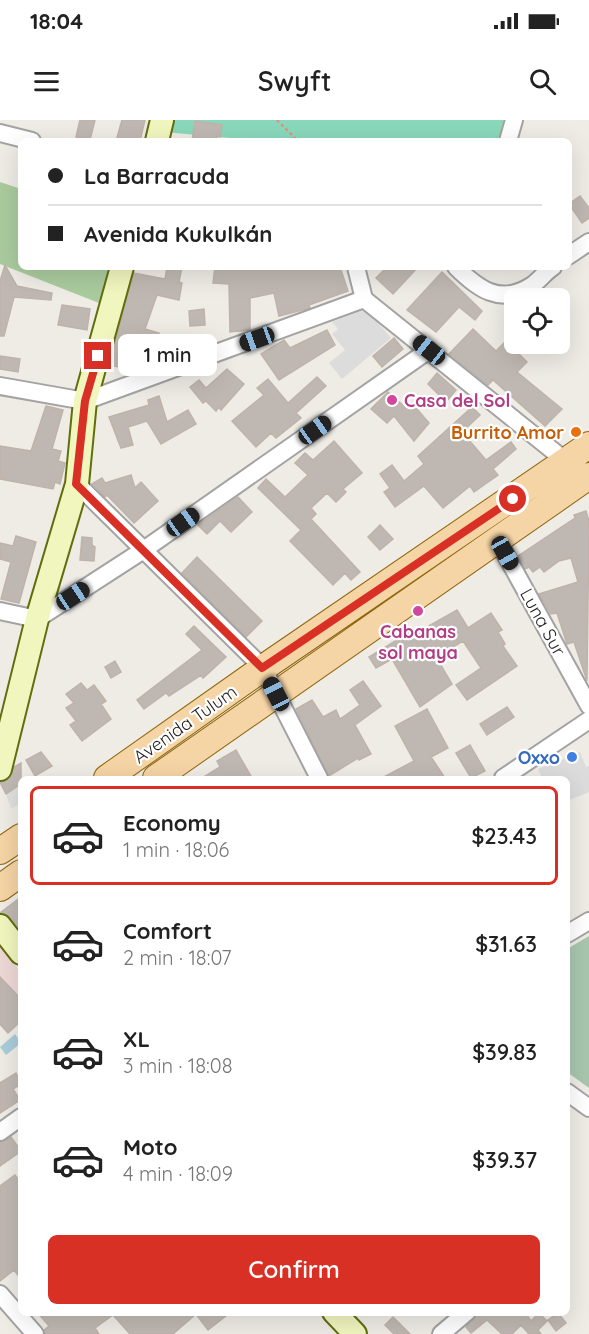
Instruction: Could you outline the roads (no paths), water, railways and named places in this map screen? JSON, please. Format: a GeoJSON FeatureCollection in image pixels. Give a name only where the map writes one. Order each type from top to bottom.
{"type":"FeatureCollection","features":[{"type":"Feature","properties":{"kind":"main road","name":"Avenida Tulum"},"geometry":{"type":"LineString","coordinates":[[110,776],[262,668],[578,464],[589,445]]}},
{"type":"Feature","properties":{"kind":"main road","name":"Avenida Tulum"},"geometry":{"type":"LineString","coordinates":[[159,776],[589,476]]}},
{"type":"Feature","properties":{"kind":"main road"},"geometry":{"type":"LineString","coordinates":[[0,851],[18,839]]}},
{"type":"Feature","properties":{"kind":"main road"},"geometry":{"type":"LineString","coordinates":[[0,888],[18,875]]}},
{"type":"Feature","properties":{"kind":"street"},"geometry":{"type":"LineString","coordinates":[[158,138],[162,120]]}},
{"type":"Feature","properties":{"kind":"street"},"geometry":{"type":"LineString","coordinates":[[500,138],[501,120]]}},
{"type":"Feature","properties":{"kind":"street"},"geometry":{"type":"LineString","coordinates":[[509,138],[514,120]]}},
{"type":"Feature","properties":{"kind":"street"},"geometry":{"type":"LineString","coordinates":[[0,132],[21,138]]}},
{"type":"Feature","properties":{"kind":"street"},"geometry":{"type":"LineString","coordinates":[[572,253],[589,242]]}},
{"type":"Feature","properties":{"kind":"street"},"geometry":{"type":"LineString","coordinates":[[0,769],[37,619],[76,484],[85,401],[121,270]]}},
{"type":"Feature","properties":{"kind":"street"},"geometry":{"type":"LineString","coordinates":[[357,270],[364,299],[578,464]]}},
{"type":"Feature","properties":{"kind":"street"},"geometry":{"type":"LineString","coordinates":[[459,270],[479,289],[499,294],[532,285],[537,272]]}},
{"type":"Feature","properties":{"kind":"street"},"geometry":{"type":"LineString","coordinates":[[0,386],[85,401],[364,299]]}},
{"type":"Feature","properties":{"kind":"street"},"geometry":{"type":"LineString","coordinates":[[0,611],[37,619],[145,549],[429,350]]}},
{"type":"Feature","properties":{"kind":"street"},"geometry":{"type":"LineString","coordinates":[[76,484],[145,549],[262,668],[318,776]]}},
{"type":"Feature","properties":{"kind":"street","name":"Luna Sur"},"geometry":{"type":"LineString","coordinates":[[497,539],[589,706]]}},
{"type":"Feature","properties":{"kind":"street"},"geometry":{"type":"LineString","coordinates":[[506,776],[589,720]]}},
{"type":"Feature","properties":{"kind":"street"},"geometry":{"type":"LineString","coordinates":[[570,932],[589,921]]}},
{"type":"Feature","properties":{"kind":"street"},"geometry":{"type":"LineString","coordinates":[[0,926],[18,949]]}},
{"type":"Feature","properties":{"kind":"street"},"geometry":{"type":"LineString","coordinates":[[570,1094],[589,1108]]}},
{"type":"Feature","properties":{"kind":"street"},"geometry":{"type":"LineString","coordinates":[[0,1132],[18,1119]]}},
{"type":"Feature","properties":{"kind":"street"},"geometry":{"type":"LineString","coordinates":[[0,1294],[17,1306]]}},
{"type":"Feature","properties":{"kind":"street"},"geometry":{"type":"LineString","coordinates":[[23,1316],[35,1334]]}},
{"type":"Feature","properties":{"kind":"street"},"geometry":{"type":"LineString","coordinates":[[338,1316],[355,1334]]}},
{"type":"Feature","properties":{"kind":"street"},"geometry":{"type":"LineString","coordinates":[[441,1334],[462,1316]]}},
{"type":"Feature","properties":{"kind":"water"},"geometry":{"type":"Polygon","coordinates":[[[15,1034],[18,1038],[18,1045],[6,1055],[0,1047],[15,1034]]]}},
{"type":"Feature","properties":{"kind":"place","name":"Casa del Sol"},"geometry":{"type":"Point","coordinates":[392,400]}},
{"type":"Feature","properties":{"kind":"place","name":"Burrito Amor"},"geometry":{"type":"Point","coordinates":[576,432]}},
{"type":"Feature","properties":{"kind":"place","name":"Cabanas sol maya"},"geometry":{"type":"Point","coordinates":[418,611]}},
{"type":"Feature","properties":{"kind":"place","name":"Oxxo"},"geometry":{"type":"Point","coordinates":[572,757]}}]}
